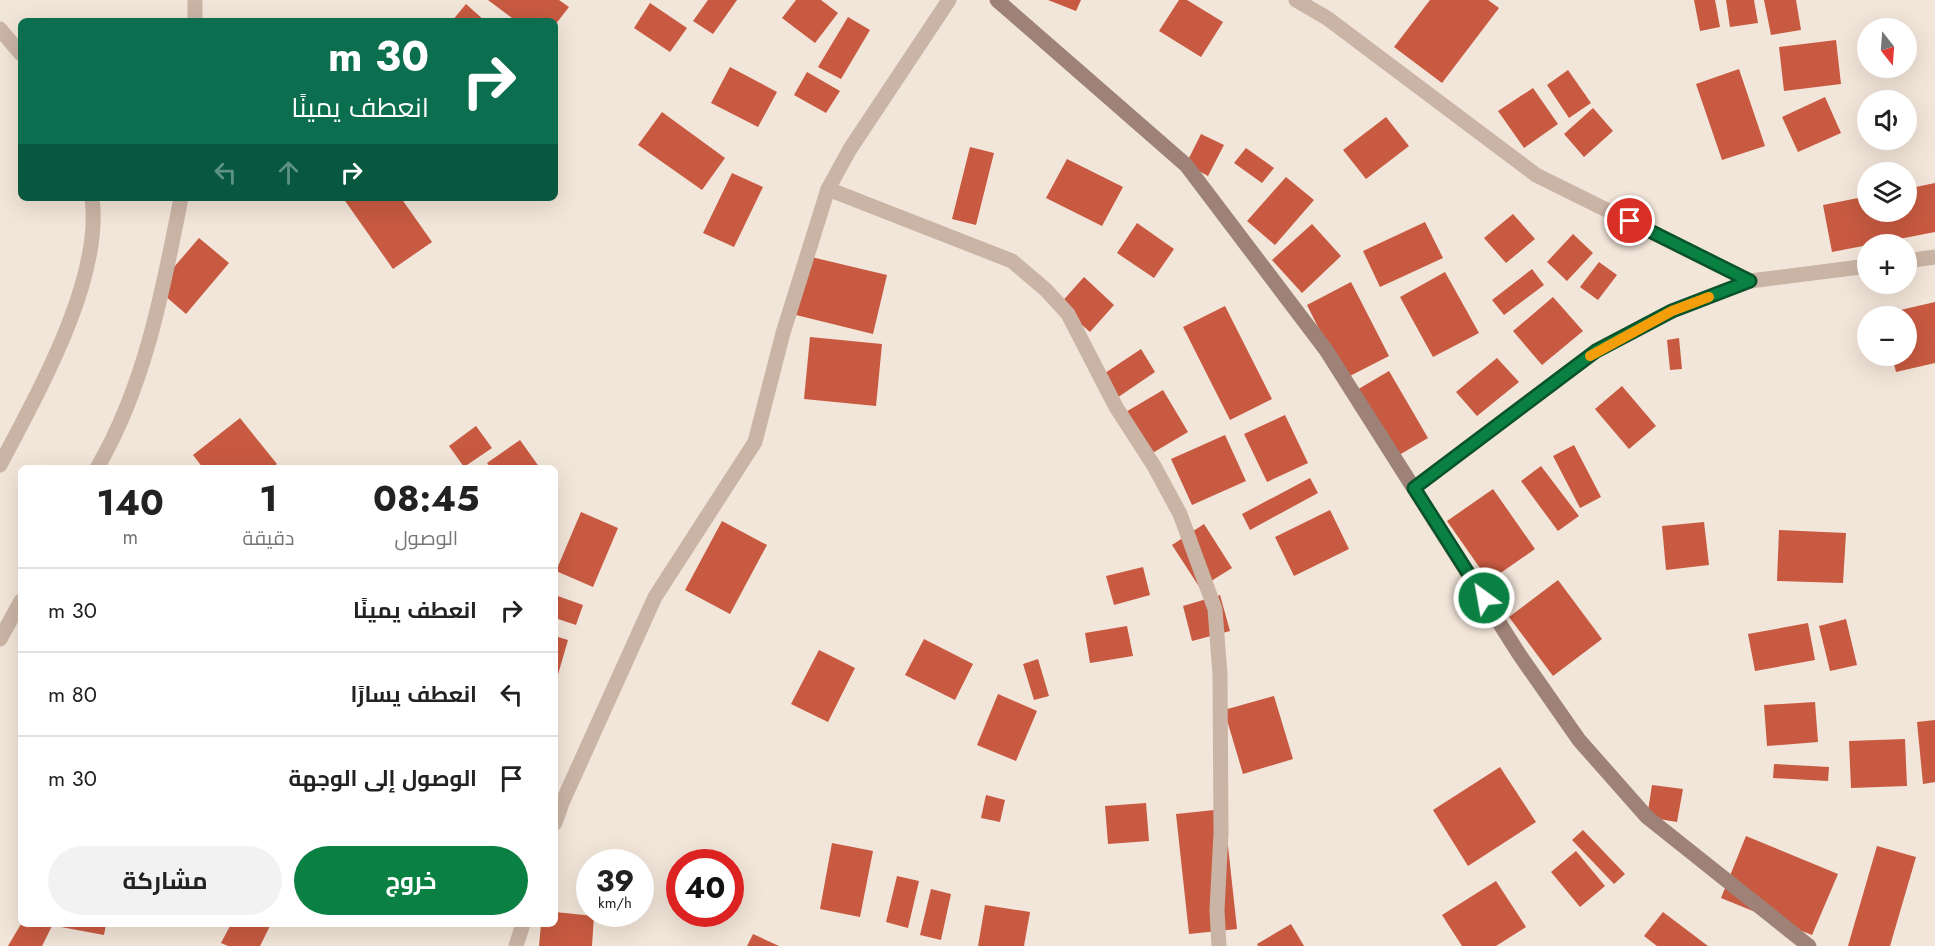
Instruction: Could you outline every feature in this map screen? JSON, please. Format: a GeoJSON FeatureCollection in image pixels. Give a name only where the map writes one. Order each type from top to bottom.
{"type":"FeatureCollection","features":[{"type":"Feature","properties":{"kind":"street"},"geometry":{"type":"LineString","coordinates":[[195,0],[195,18]]}},
{"type":"Feature","properties":{"kind":"street"},"geometry":{"type":"LineString","coordinates":[[558,814],[655,597],[755,442],[783,333],[828,189],[850,149],[950,0]]}},
{"type":"Feature","properties":{"kind":"street"},"geometry":{"type":"LineString","coordinates":[[998,0],[1186,165],[1326,350],[1519,654],[1579,740],[1647,817],[1809,946]]}},
{"type":"Feature","properties":{"kind":"street"},"geometry":{"type":"LineString","coordinates":[[1296,0],[1327,18],[1536,175],[1750,281]]}},
{"type":"Feature","properties":{"kind":"street"},"geometry":{"type":"LineString","coordinates":[[0,29],[18,50]]}},
{"type":"Feature","properties":{"kind":"street"},"geometry":{"type":"LineString","coordinates":[[828,189],[1012,261],[1046,290],[1068,314],[1116,407],[1154,466],[1180,514],[1215,609],[1220,675],[1221,833],[1216,910],[1219,946]]}},
{"type":"Feature","properties":{"kind":"street"},"geometry":{"type":"LineString","coordinates":[[0,465],[71,319],[83,283],[90,247],[92,201]]}},
{"type":"Feature","properties":{"kind":"street"},"geometry":{"type":"LineString","coordinates":[[99,465],[108,450],[142,365],[168,266],[180,201]]}},
{"type":"Feature","properties":{"kind":"street"},"geometry":{"type":"LineString","coordinates":[[1917,259],[1935,257]]}},
{"type":"Feature","properties":{"kind":"street"},"geometry":{"type":"LineString","coordinates":[[1414,488],[1596,351],[1672,311],[1750,281],[1857,267]]}},
{"type":"Feature","properties":{"kind":"street"},"geometry":{"type":"LineString","coordinates":[[0,639],[18,606]]}},
{"type":"Feature","properties":{"kind":"street"},"geometry":{"type":"LineString","coordinates":[[516,946],[522,927]]}},
{"type":"Feature","properties":{"kind":"building"},"geometry":{"type":"Polygon","coordinates":[[[488,0],[559,0],[569,7],[558,21],[558,18],[512,18],[488,0]]]}},
{"type":"Feature","properties":{"kind":"building"},"geometry":{"type":"Polygon","coordinates":[[[708,0],[737,0],[713,34],[693,21],[708,0]]]}},
{"type":"Feature","properties":{"kind":"building"},"geometry":{"type":"Polygon","coordinates":[[[796,0],[821,0],[838,13],[815,43],[782,18],[796,0]]]}},
{"type":"Feature","properties":{"kind":"building"},"geometry":{"type":"Polygon","coordinates":[[[1048,0],[1081,0],[1076,11],[1048,0]]]}},
{"type":"Feature","properties":{"kind":"building"},"geometry":{"type":"Polygon","coordinates":[[[1179,0],[1187,0],[1223,22],[1201,57],[1159,31],[1179,0]]]}},
{"type":"Feature","properties":{"kind":"building"},"geometry":{"type":"Polygon","coordinates":[[[1430,0],[1488,0],[1499,8],[1442,83],[1394,47],[1430,0]]]}},
{"type":"Feature","properties":{"kind":"building"},"geometry":{"type":"Polygon","coordinates":[[[1694,0],[1715,0],[1720,27],[1700,31],[1694,0]]]}},
{"type":"Feature","properties":{"kind":"building"},"geometry":{"type":"Polygon","coordinates":[[[1726,0],[1754,0],[1758,23],[1730,27],[1726,0]]]}},
{"type":"Feature","properties":{"kind":"building"},"geometry":{"type":"Polygon","coordinates":[[[1764,0],[1796,0],[1801,30],[1771,35],[1764,0]]]}},
{"type":"Feature","properties":{"kind":"building"},"geometry":{"type":"Polygon","coordinates":[[[650,3],[687,28],[670,52],[634,28],[650,3]]]}},
{"type":"Feature","properties":{"kind":"building"},"geometry":{"type":"Polygon","coordinates":[[[466,4],[482,18],[454,18],[466,4]]]}},
{"type":"Feature","properties":{"kind":"building"},"geometry":{"type":"Polygon","coordinates":[[[848,17],[870,30],[841,79],[818,67],[848,17]]]}},
{"type":"Feature","properties":{"kind":"building"},"geometry":{"type":"Polygon","coordinates":[[[1836,40],[1841,84],[1784,91],[1779,47],[1836,40]]]}},
{"type":"Feature","properties":{"kind":"building"},"geometry":{"type":"Polygon","coordinates":[[[730,67],[777,92],[758,127],[711,103],[730,67]]]}},
{"type":"Feature","properties":{"kind":"building"},"geometry":{"type":"Polygon","coordinates":[[[1739,69],[1765,146],[1722,160],[1696,84],[1739,69]]]}},
{"type":"Feature","properties":{"kind":"building"},"geometry":{"type":"Polygon","coordinates":[[[1568,70],[1591,103],[1569,118],[1547,85],[1568,70]]]}},
{"type":"Feature","properties":{"kind":"building"},"geometry":{"type":"Polygon","coordinates":[[[807,72],[840,91],[826,113],[794,95],[807,72]]]}},
{"type":"Feature","properties":{"kind":"building"},"geometry":{"type":"Polygon","coordinates":[[[1533,88],[1558,124],[1524,148],[1498,111],[1533,88]]]}},
{"type":"Feature","properties":{"kind":"building"},"geometry":{"type":"Polygon","coordinates":[[[1825,97],[1841,133],[1798,152],[1782,117],[1825,97]]]}},
{"type":"Feature","properties":{"kind":"building"},"geometry":{"type":"Polygon","coordinates":[[[1593,108],[1613,131],[1584,157],[1564,134],[1593,108]]]}},
{"type":"Feature","properties":{"kind":"building"},"geometry":{"type":"Polygon","coordinates":[[[662,112],[725,158],[702,190],[638,145],[662,112]]]}},
{"type":"Feature","properties":{"kind":"building"},"geometry":{"type":"Polygon","coordinates":[[[1386,117],[1409,146],[1366,179],[1343,150],[1386,117]]]}},
{"type":"Feature","properties":{"kind":"building"},"geometry":{"type":"Polygon","coordinates":[[[1201,134],[1224,145],[1208,176],[1186,164],[1201,134]]]}},
{"type":"Feature","properties":{"kind":"building"},"geometry":{"type":"Polygon","coordinates":[[[970,147],[994,153],[976,225],[952,219],[970,147]]]}},
{"type":"Feature","properties":{"kind":"building"},"geometry":{"type":"Polygon","coordinates":[[[1246,148],[1274,168],[1262,183],[1234,163],[1246,148]]]}},
{"type":"Feature","properties":{"kind":"building"},"geometry":{"type":"Polygon","coordinates":[[[1067,159],[1123,187],[1102,226],[1046,198],[1067,159]]]}},
{"type":"Feature","properties":{"kind":"building"},"geometry":{"type":"Polygon","coordinates":[[[732,173],[763,187],[734,247],[703,233],[732,173]]]}},
{"type":"Feature","properties":{"kind":"building"},"geometry":{"type":"Polygon","coordinates":[[[1286,177],[1314,200],[1275,245],[1247,221],[1286,177]]]}},
{"type":"Feature","properties":{"kind":"building"},"geometry":{"type":"Polygon","coordinates":[[[1935,183],[1935,232],[1917,235],[1857,234],[1857,247],[1832,252],[1823,205],[1857,198],[1857,222],[1917,222],[1917,187],[1935,183]]]}},
{"type":"Feature","properties":{"kind":"building"},"geometry":{"type":"Polygon","coordinates":[[[345,201],[403,201],[432,242],[393,269],[345,201]]]}},
{"type":"Feature","properties":{"kind":"building"},"geometry":{"type":"Polygon","coordinates":[[[1513,214],[1535,239],[1506,263],[1484,238],[1513,214]]]}},
{"type":"Feature","properties":{"kind":"building"},"geometry":{"type":"Polygon","coordinates":[[[1425,222],[1443,258],[1380,287],[1363,251],[1425,222]]]}},
{"type":"Feature","properties":{"kind":"building"},"geometry":{"type":"Polygon","coordinates":[[[1137,223],[1174,249],[1154,278],[1117,253],[1137,223]]]}},
{"type":"Feature","properties":{"kind":"building"},"geometry":{"type":"Polygon","coordinates":[[[1312,224],[1341,256],[1302,293],[1272,260],[1312,224]]]}},
{"type":"Feature","properties":{"kind":"building"},"geometry":{"type":"Polygon","coordinates":[[[1573,234],[1593,253],[1567,281],[1547,262],[1573,234]]]}},
{"type":"Feature","properties":{"kind":"building"},"geometry":{"type":"Polygon","coordinates":[[[199,238],[229,263],[186,314],[156,288],[199,238]]]}},
{"type":"Feature","properties":{"kind":"building"},"geometry":{"type":"Polygon","coordinates":[[[807,256],[887,275],[873,334],[792,314],[807,256]]]}},
{"type":"Feature","properties":{"kind":"building"},"geometry":{"type":"Polygon","coordinates":[[[1599,262],[1617,275],[1598,300],[1580,287],[1599,262]]]}},
{"type":"Feature","properties":{"kind":"building"},"geometry":{"type":"Polygon","coordinates":[[[1532,269],[1544,285],[1504,315],[1492,300],[1532,269]]]}},
{"type":"Feature","properties":{"kind":"building"},"geometry":{"type":"Polygon","coordinates":[[[1445,272],[1479,333],[1433,357],[1400,297],[1445,272]]]}},
{"type":"Feature","properties":{"kind":"building"},"geometry":{"type":"Polygon","coordinates":[[[1084,277],[1114,305],[1090,332],[1059,305],[1084,277]]]}},
{"type":"Feature","properties":{"kind":"building"},"geometry":{"type":"Polygon","coordinates":[[[1351,282],[1389,356],[1344,379],[1307,305],[1351,282]]]}},
{"type":"Feature","properties":{"kind":"building"},"geometry":{"type":"Polygon","coordinates":[[[1553,297],[1583,331],[1542,365],[1513,331],[1553,297]]]}},
{"type":"Feature","properties":{"kind":"building"},"geometry":{"type":"Polygon","coordinates":[[[1935,302],[1935,363],[1896,372],[1894,366],[1917,366],[1917,306],[1935,302]]]}},
{"type":"Feature","properties":{"kind":"building"},"geometry":{"type":"Polygon","coordinates":[[[1225,306],[1272,399],[1230,420],[1183,327],[1225,306]]]}},
{"type":"Feature","properties":{"kind":"building"},"geometry":{"type":"Polygon","coordinates":[[[810,337],[882,344],[876,406],[804,399],[810,337]]]}},
{"type":"Feature","properties":{"kind":"building"},"geometry":{"type":"Polygon","coordinates":[[[1679,338],[1682,369],[1670,370],[1667,340],[1679,338]]]}},
{"type":"Feature","properties":{"kind":"building"},"geometry":{"type":"Polygon","coordinates":[[[1141,349],[1155,372],[1111,402],[1096,379],[1141,349]]]}},
{"type":"Feature","properties":{"kind":"building"},"geometry":{"type":"Polygon","coordinates":[[[1497,358],[1519,382],[1477,416],[1456,392],[1497,358]]]}},
{"type":"Feature","properties":{"kind":"building"},"geometry":{"type":"Polygon","coordinates":[[[1389,371],[1428,438],[1389,461],[1350,394],[1389,371]]]}},
{"type":"Feature","properties":{"kind":"building"},"geometry":{"type":"Polygon","coordinates":[[[1622,386],[1656,426],[1629,449],[1595,409],[1622,386]]]}},
{"type":"Feature","properties":{"kind":"building"},"geometry":{"type":"Polygon","coordinates":[[[1163,390],[1188,432],[1144,458],[1119,416],[1163,390]]]}},
{"type":"Feature","properties":{"kind":"building"},"geometry":{"type":"Polygon","coordinates":[[[1285,415],[1308,463],[1267,482],[1244,434],[1285,415]]]}},
{"type":"Feature","properties":{"kind":"building"},"geometry":{"type":"Polygon","coordinates":[[[240,418],[277,464],[201,465],[193,455],[240,418]]]}},
{"type":"Feature","properties":{"kind":"building"},"geometry":{"type":"Polygon","coordinates":[[[476,426],[492,448],[467,465],[463,465],[449,446],[476,426]]]}},
{"type":"Feature","properties":{"kind":"building"},"geometry":{"type":"Polygon","coordinates":[[[1225,435],[1246,481],[1192,505],[1171,459],[1225,435]]]}},
{"type":"Feature","properties":{"kind":"building"},"geometry":{"type":"Polygon","coordinates":[[[520,440],[538,465],[489,465],[487,463],[520,440]]]}},
{"type":"Feature","properties":{"kind":"building"},"geometry":{"type":"Polygon","coordinates":[[[1574,445],[1601,497],[1580,508],[1553,456],[1574,445]]]}},
{"type":"Feature","properties":{"kind":"building"},"geometry":{"type":"Polygon","coordinates":[[[1541,466],[1579,516],[1558,531],[1521,481],[1541,466]]]}},
{"type":"Feature","properties":{"kind":"building"},"geometry":{"type":"Polygon","coordinates":[[[1310,478],[1318,493],[1250,530],[1242,514],[1310,478]]]}},
{"type":"Feature","properties":{"kind":"building"},"geometry":{"type":"Polygon","coordinates":[[[1493,489],[1535,549],[1489,581],[1447,521],[1493,489]]]}},
{"type":"Feature","properties":{"kind":"building"},"geometry":{"type":"Polygon","coordinates":[[[1330,510],[1349,549],[1294,576],[1275,537],[1330,510]]]}},
{"type":"Feature","properties":{"kind":"building"},"geometry":{"type":"Polygon","coordinates":[[[581,512],[618,528],[593,587],[558,572],[558,566],[581,512]]]}},
{"type":"Feature","properties":{"kind":"building"},"geometry":{"type":"Polygon","coordinates":[[[722,521],[767,545],[730,614],[685,590],[722,521]]]}},
{"type":"Feature","properties":{"kind":"building"},"geometry":{"type":"Polygon","coordinates":[[[1704,522],[1709,565],[1666,570],[1662,526],[1704,522]]]}},
{"type":"Feature","properties":{"kind":"building"},"geometry":{"type":"Polygon","coordinates":[[[1204,524],[1232,568],[1200,588],[1172,545],[1204,524]]]}},
{"type":"Feature","properties":{"kind":"building"},"geometry":{"type":"Polygon","coordinates":[[[1779,530],[1846,533],[1843,583],[1777,581],[1779,530]]]}},
{"type":"Feature","properties":{"kind":"building"},"geometry":{"type":"Polygon","coordinates":[[[1143,567],[1150,595],[1114,605],[1106,576],[1143,567]]]}},
{"type":"Feature","properties":{"kind":"building"},"geometry":{"type":"Polygon","coordinates":[[[1558,580],[1602,639],[1553,676],[1509,617],[1558,580]]]}},
{"type":"Feature","properties":{"kind":"building"},"geometry":{"type":"Polygon","coordinates":[[[1220,595],[1230,631],[1192,641],[1183,606],[1220,595]]]}},
{"type":"Feature","properties":{"kind":"building"},"geometry":{"type":"Polygon","coordinates":[[[558,596],[583,605],[576,625],[558,619],[558,596]]]}},
{"type":"Feature","properties":{"kind":"building"},"geometry":{"type":"Polygon","coordinates":[[[1846,619],[1857,665],[1830,671],[1819,626],[1846,619]]]}},
{"type":"Feature","properties":{"kind":"building"},"geometry":{"type":"Polygon","coordinates":[[[1808,623],[1815,660],[1755,671],[1748,634],[1808,623]]]}},
{"type":"Feature","properties":{"kind":"building"},"geometry":{"type":"Polygon","coordinates":[[[1127,626],[1133,656],[1090,663],[1085,633],[1127,626]]]}},
{"type":"Feature","properties":{"kind":"building"},"geometry":{"type":"Polygon","coordinates":[[[558,637],[568,640],[558,675],[558,637]]]}},
{"type":"Feature","properties":{"kind":"building"},"geometry":{"type":"Polygon","coordinates":[[[924,639],[973,664],[955,700],[905,675],[924,639]]]}},
{"type":"Feature","properties":{"kind":"building"},"geometry":{"type":"Polygon","coordinates":[[[819,650],[855,668],[828,722],[791,704],[819,650]]]}},
{"type":"Feature","properties":{"kind":"building"},"geometry":{"type":"Polygon","coordinates":[[[1038,659],[1049,696],[1034,700],[1023,664],[1038,659]]]}},
{"type":"Feature","properties":{"kind":"building"},"geometry":{"type":"Polygon","coordinates":[[[998,694],[1037,711],[1016,761],[977,745],[998,694]]]}},
{"type":"Feature","properties":{"kind":"building"},"geometry":{"type":"Polygon","coordinates":[[[1274,696],[1293,759],[1243,774],[1224,710],[1274,696]]]}},
{"type":"Feature","properties":{"kind":"building"},"geometry":{"type":"Polygon","coordinates":[[[1815,702],[1818,742],[1767,746],[1764,705],[1815,702]]]}},
{"type":"Feature","properties":{"kind":"building"},"geometry":{"type":"Polygon","coordinates":[[[1935,720],[1935,782],[1923,784],[1917,722],[1935,720]]]}},
{"type":"Feature","properties":{"kind":"building"},"geometry":{"type":"Polygon","coordinates":[[[1905,739],[1907,786],[1851,788],[1849,741],[1905,739]]]}},
{"type":"Feature","properties":{"kind":"building"},"geometry":{"type":"Polygon","coordinates":[[[1774,764],[1829,767],[1828,781],[1773,778],[1774,764]]]}},
{"type":"Feature","properties":{"kind":"building"},"geometry":{"type":"Polygon","coordinates":[[[1500,767],[1536,822],[1468,866],[1433,810],[1500,767]]]}},
{"type":"Feature","properties":{"kind":"building"},"geometry":{"type":"Polygon","coordinates":[[[1652,785],[1683,789],[1677,822],[1647,817],[1652,785]]]}},
{"type":"Feature","properties":{"kind":"building"},"geometry":{"type":"Polygon","coordinates":[[[986,795],[1005,800],[1000,822],[981,818],[986,795]]]}},
{"type":"Feature","properties":{"kind":"building"},"geometry":{"type":"Polygon","coordinates":[[[1146,803],[1149,841],[1108,844],[1105,806],[1146,803]]]}},
{"type":"Feature","properties":{"kind":"building"},"geometry":{"type":"Polygon","coordinates":[[[1224,809],[1237,929],[1189,934],[1176,814],[1224,809]]]}},
{"type":"Feature","properties":{"kind":"building"},"geometry":{"type":"Polygon","coordinates":[[[1583,830],[1625,874],[1614,884],[1572,840],[1583,830]]]}},
{"type":"Feature","properties":{"kind":"building"},"geometry":{"type":"Polygon","coordinates":[[[1746,836],[1838,874],[1812,935],[1721,898],[1746,836]]]}},
{"type":"Feature","properties":{"kind":"building"},"geometry":{"type":"Polygon","coordinates":[[[832,843],[873,851],[860,917],[820,909],[832,843]]]}},
{"type":"Feature","properties":{"kind":"building"},"geometry":{"type":"Polygon","coordinates":[[[1877,846],[1916,857],[1890,946],[1848,946],[1877,846]]]}},
{"type":"Feature","properties":{"kind":"building"},"geometry":{"type":"Polygon","coordinates":[[[1576,851],[1605,886],[1580,907],[1551,872],[1576,851]]]}},
{"type":"Feature","properties":{"kind":"building"},"geometry":{"type":"Polygon","coordinates":[[[897,876],[919,881],[908,928],[886,922],[897,876]]]}},
{"type":"Feature","properties":{"kind":"building"},"geometry":{"type":"Polygon","coordinates":[[[1496,881],[1526,927],[1496,946],[1462,946],[1442,915],[1496,881]]]}},
{"type":"Feature","properties":{"kind":"building"},"geometry":{"type":"Polygon","coordinates":[[[931,889],[951,894],[941,940],[920,935],[931,889]]]}},
{"type":"Feature","properties":{"kind":"building"},"geometry":{"type":"Polygon","coordinates":[[[985,905],[1030,912],[1024,946],[978,946],[985,905]]]}},
{"type":"Feature","properties":{"kind":"building"},"geometry":{"type":"Polygon","coordinates":[[[558,912],[576,914],[576,927],[593,927],[592,946],[539,946],[541,927],[558,927],[558,912]]]}},
{"type":"Feature","properties":{"kind":"building"},"geometry":{"type":"Polygon","coordinates":[[[1663,912],[1708,946],[1657,946],[1644,936],[1663,912]]]}},
{"type":"Feature","properties":{"kind":"building"},"geometry":{"type":"Polygon","coordinates":[[[1291,924],[1304,946],[1258,946],[1257,944],[1291,924]]]}},
{"type":"Feature","properties":{"kind":"building"},"geometry":{"type":"Polygon","coordinates":[[[19,927],[52,927],[42,946],[8,946],[19,927]]]}},
{"type":"Feature","properties":{"kind":"building"},"geometry":{"type":"Polygon","coordinates":[[[61,927],[105,927],[104,935],[61,927]]]}},
{"type":"Feature","properties":{"kind":"building"},"geometry":{"type":"Polygon","coordinates":[[[229,927],[270,927],[260,946],[228,946],[221,943],[229,927]]]}},
{"type":"Feature","properties":{"kind":"building"},"geometry":{"type":"Polygon","coordinates":[[[753,934],[779,946],[747,946],[753,934]]]}},
{"type":"Feature","properties":{"kind":"slow traffic"},"geometry":{"type":"LineString","coordinates":[[1590,356],[1672,311],[1709,297]]}},
{"type":"Feature","properties":{"kind":"route"},"geometry":{"type":"LineString","coordinates":[[1484,598],[1414,488],[1596,351],[1672,311],[1750,281],[1630,221]]}}]}
